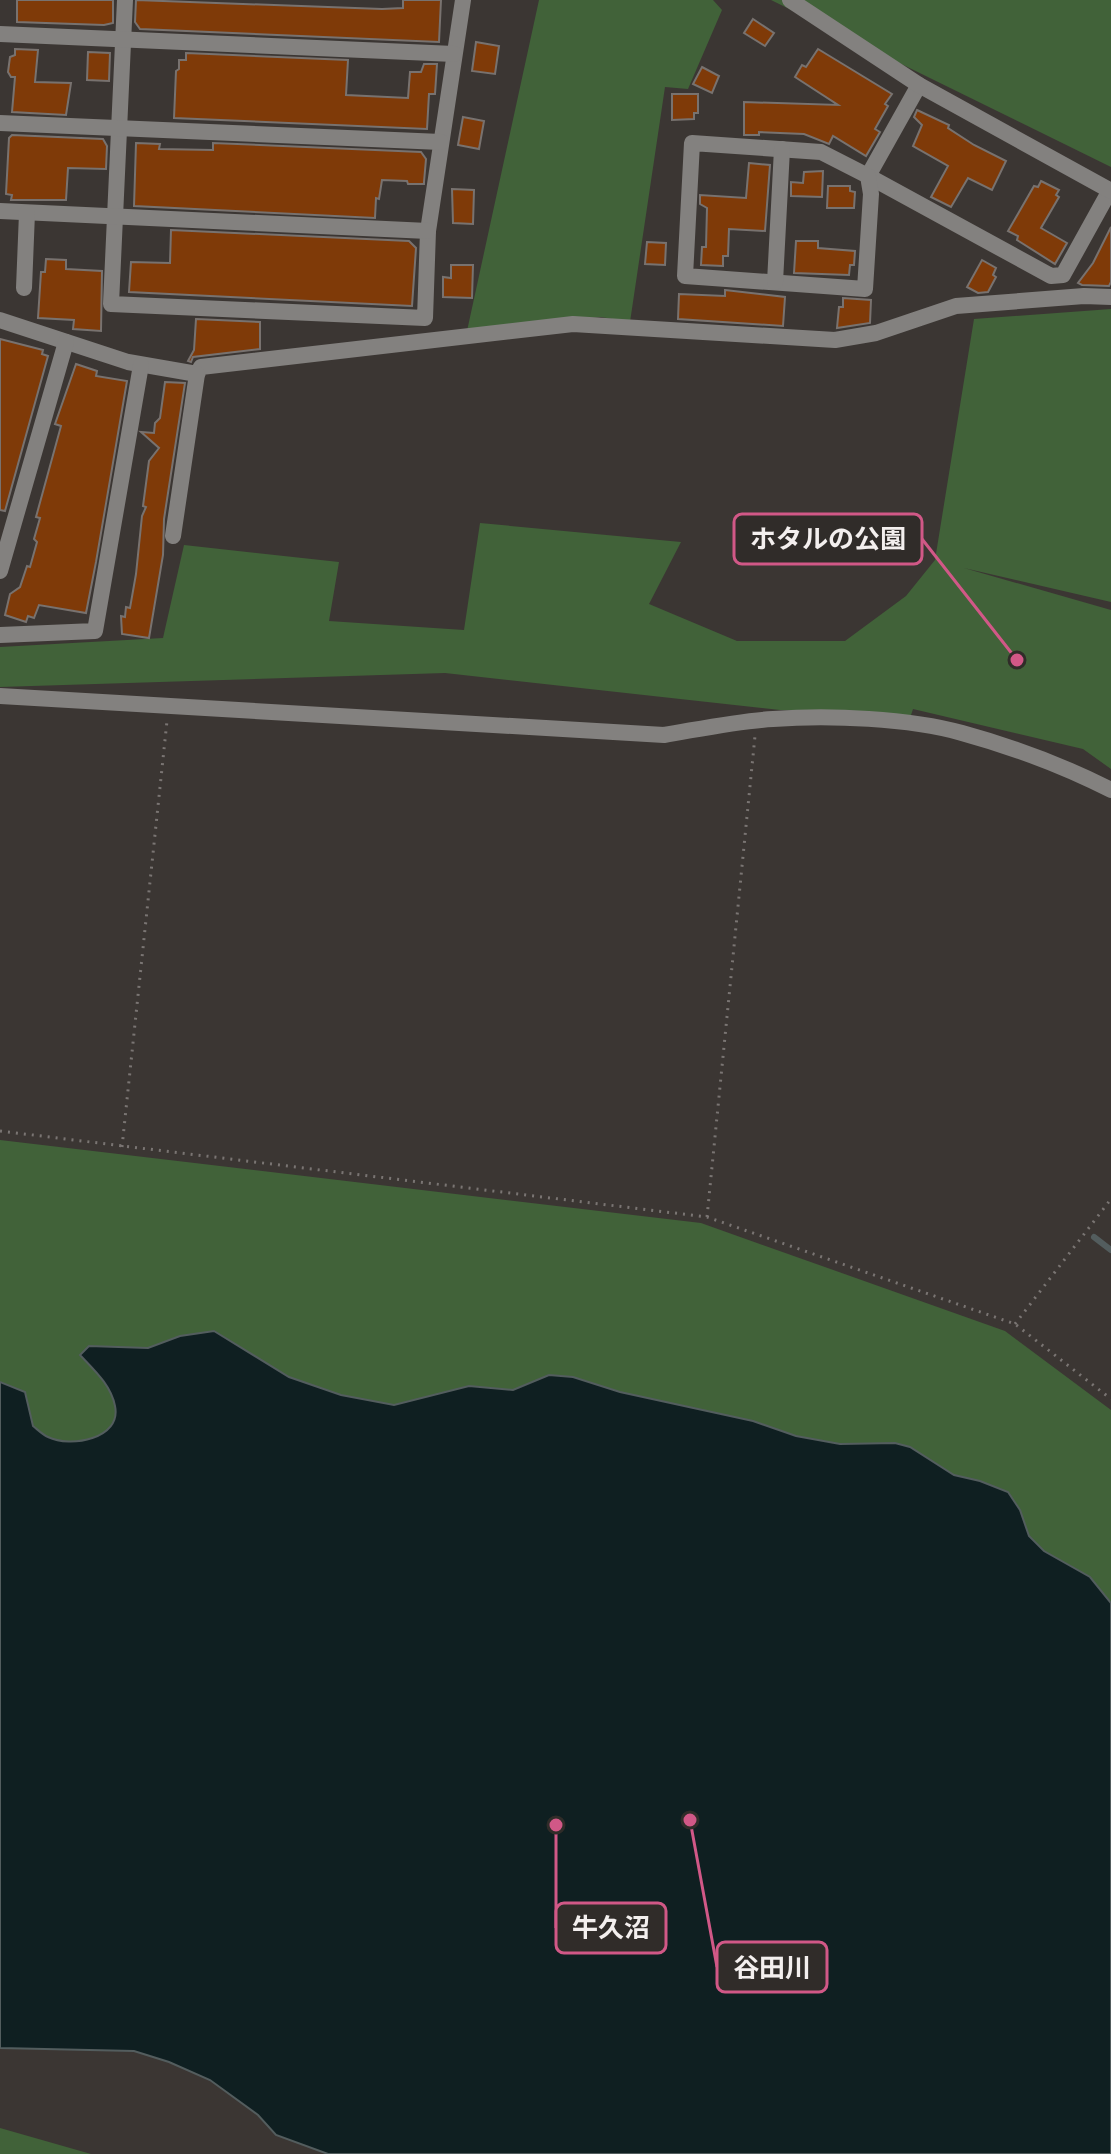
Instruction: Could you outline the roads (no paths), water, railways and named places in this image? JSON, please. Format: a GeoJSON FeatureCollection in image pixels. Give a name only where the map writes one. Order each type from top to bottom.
{"type":"FeatureCollection","features":[{"type":"Feature","properties":{"kind":"street"},"geometry":{"type":"LineString","coordinates":[[125,0],[111,304],[425,318],[428,231],[463,0]]}},
{"type":"Feature","properties":{"kind":"street"},"geometry":{"type":"LineString","coordinates":[[790,0],[919,85],[1110,191],[1063,275],[1051,276],[868,176],[821,152],[692,143],[685,276],[865,289],[871,194],[868,176],[919,85]]}},
{"type":"Feature","properties":{"kind":"street"},"geometry":{"type":"LineString","coordinates":[[0,34],[454,54]]}},
{"type":"Feature","properties":{"kind":"street"},"geometry":{"type":"LineString","coordinates":[[0,123],[441,142]]}},
{"type":"Feature","properties":{"kind":"street"},"geometry":{"type":"LineString","coordinates":[[775,282],[782,149]]}},
{"type":"Feature","properties":{"kind":"street"},"geometry":{"type":"LineString","coordinates":[[0,211],[428,231]]}},
{"type":"Feature","properties":{"kind":"street"},"geometry":{"type":"LineString","coordinates":[[24,288],[27,213]]}},
{"type":"Feature","properties":{"kind":"street"},"geometry":{"type":"LineString","coordinates":[[173,536],[197,374],[201,367],[573,324],[835,340],[876,333],[956,306],[1084,296],[1111,297]]}},
{"type":"Feature","properties":{"kind":"street"},"geometry":{"type":"LineString","coordinates":[[0,320],[141,365],[197,374]]}},
{"type":"Feature","properties":{"kind":"street"},"geometry":{"type":"LineString","coordinates":[[0,571],[66,342]]}},
{"type":"Feature","properties":{"kind":"street"},"geometry":{"type":"LineString","coordinates":[[0,635],[95,631],[141,365]]}},
{"type":"Feature","properties":{"kind":"street"},"geometry":{"type":"LineString","coordinates":[[0,696],[169,711],[664,735],[756,720],[843,718],[914,724],[961,732],[1073,771],[1111,790]]}},
{"type":"Feature","properties":{"kind":"waterway"},"geometry":{"type":"LineString","coordinates":[[1094,1237],[1111,1250]]}},
{"type":"Feature","properties":{"kind":"place","name":"ホタルの公園"},"geometry":{"type":"Point","coordinates":[1017,660]}},
{"type":"Feature","properties":{"kind":"place","name":"谷田川"},"geometry":{"type":"Point","coordinates":[690,1820]}},
{"type":"Feature","properties":{"kind":"place","name":"牛久沼"},"geometry":{"type":"Point","coordinates":[556,1825]}}]}
